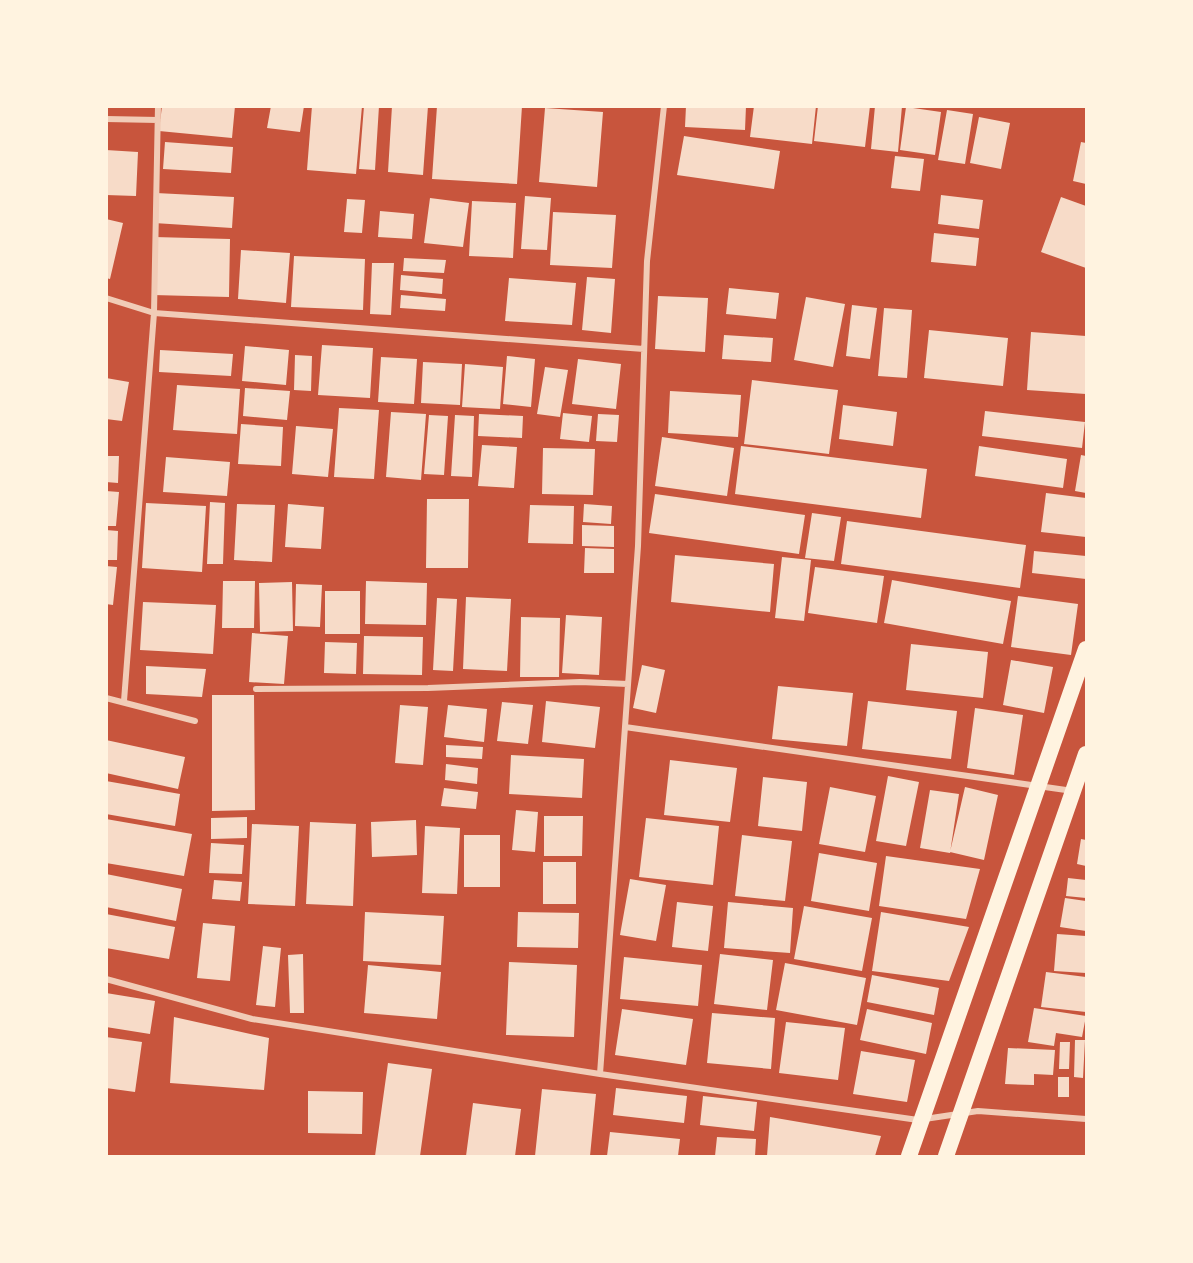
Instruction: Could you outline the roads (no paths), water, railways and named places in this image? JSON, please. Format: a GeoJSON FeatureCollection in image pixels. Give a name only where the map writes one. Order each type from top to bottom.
{"type":"FeatureCollection","features":[{"type":"Feature","properties":{"kind":"highway"},"geometry":{"type":"LineString","coordinates":[[909,1156],[1086,649]]}},
{"type":"Feature","properties":{"kind":"highway"},"geometry":{"type":"LineString","coordinates":[[946,1156],[1086,754]]}},
{"type":"Feature","properties":{"kind":"street"},"geometry":{"type":"LineString","coordinates":[[124,701],[154,313],[159,106]]}},
{"type":"Feature","properties":{"kind":"street"},"geometry":{"type":"LineString","coordinates":[[600,1074],[638,546],[647,261],[664,106]]}},
{"type":"Feature","properties":{"kind":"street"},"geometry":{"type":"LineString","coordinates":[[106,119],[158,120]]}},
{"type":"Feature","properties":{"kind":"street"},"geometry":{"type":"LineString","coordinates":[[106,298],[154,313],[644,349]]}},
{"type":"Feature","properties":{"kind":"street"},"geometry":{"type":"LineString","coordinates":[[255,689],[428,688],[580,682],[628,684]]}},
{"type":"Feature","properties":{"kind":"street"},"geometry":{"type":"LineString","coordinates":[[106,698],[195,721]]}},
{"type":"Feature","properties":{"kind":"street"},"geometry":{"type":"LineString","coordinates":[[625,727],[1073,791]]}},
{"type":"Feature","properties":{"kind":"street"},"geometry":{"type":"LineString","coordinates":[[106,979],[252,1019],[600,1074],[922,1119],[978,1111],[1086,1119]]}}]}
